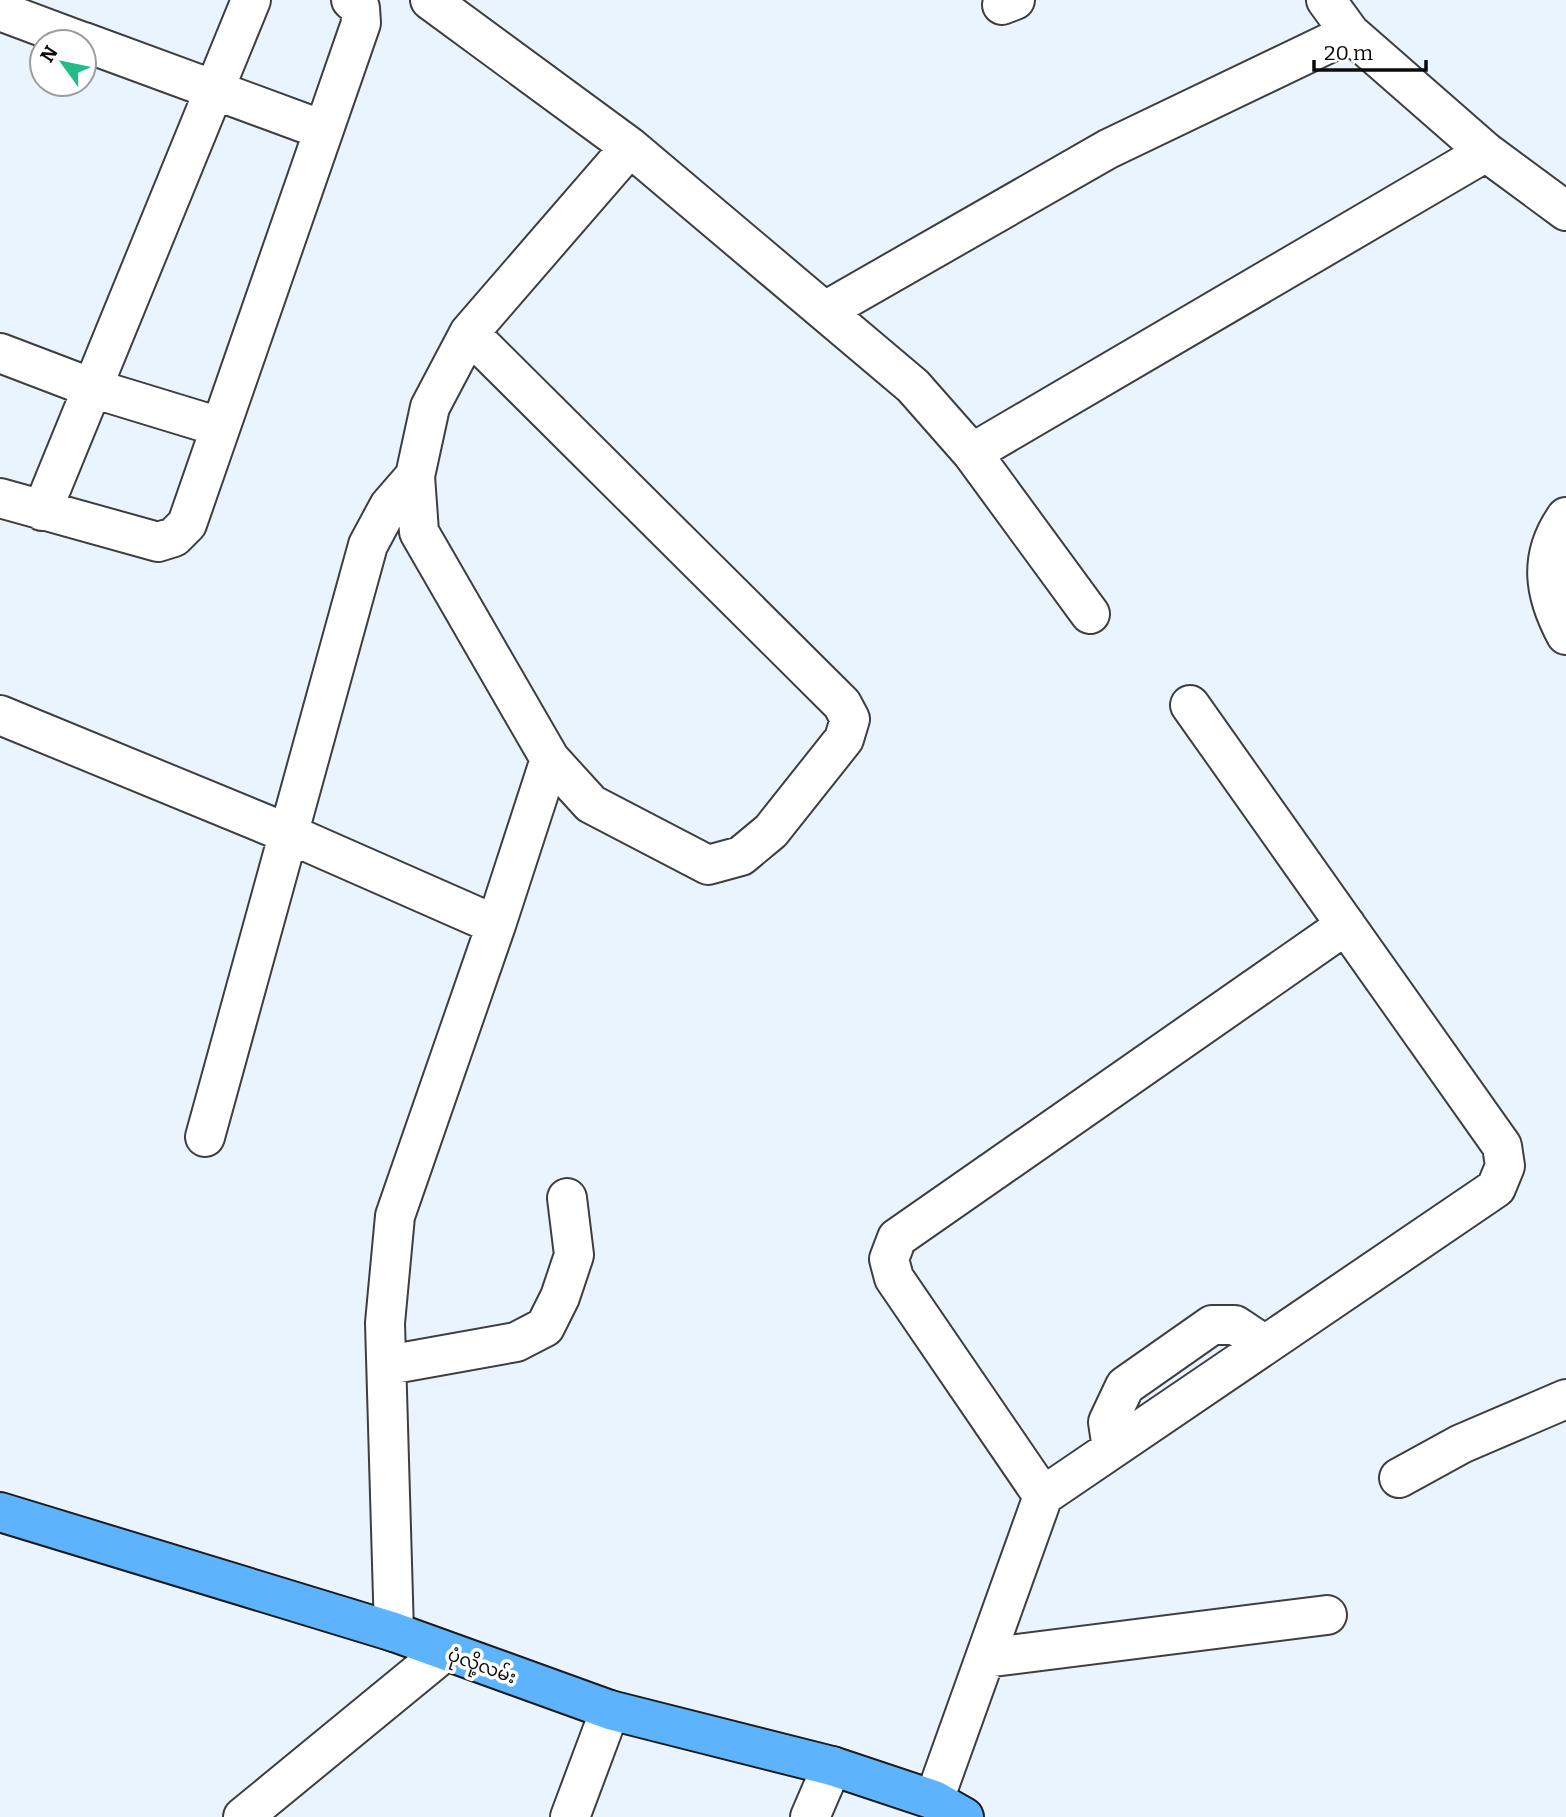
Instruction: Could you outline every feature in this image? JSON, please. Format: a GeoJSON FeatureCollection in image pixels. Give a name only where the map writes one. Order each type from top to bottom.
{"type":"FeatureCollection","features":[{"type":"Feature","properties":{"kind":"main road","name":"ပုံလို့လမ်း"},"geometry":{"type":"LineString","coordinates":[[0,1513],[394,1632],[610,1710],[832,1766],[949,1808]]}},
{"type":"Feature","properties":{"kind":"street"},"geometry":{"type":"LineString","coordinates":[[42,511],[251,0]]}},
{"type":"Feature","properties":{"kind":"street"},"geometry":{"type":"LineString","coordinates":[[0,498],[158,542],[174,537],[187,524],[361,23],[360,8],[351,0]]}},
{"type":"Feature","properties":{"kind":"street"},"geometry":{"type":"LineString","coordinates":[[430,0],[630,147],[914,386],[972,453],[1090,614]]}},
{"type":"Feature","properties":{"kind":"street"},"geometry":{"type":"LineString","coordinates":[[1326,0],[1350,33],[1486,152],[1566,211]]}},
{"type":"Feature","properties":{"kind":"street"},"geometry":{"type":"LineString","coordinates":[[0,11],[46,28]]}},
{"type":"Feature","properties":{"kind":"street"},"geometry":{"type":"LineString","coordinates":[[825,311],[1108,149],[1350,33]]}},
{"type":"Feature","properties":{"kind":"street"},"geometry":{"type":"LineString","coordinates":[[98,47],[323,130]]}},
{"type":"Feature","properties":{"kind":"street"},"geometry":{"type":"LineString","coordinates":[[469,332],[842,704],[850,719],[844,739],[771,831],[741,856],[708,865],[591,804],[550,759],[419,532],[415,476],[430,407],[469,332],[630,147]]}},
{"type":"Feature","properties":{"kind":"street"},"geometry":{"type":"LineString","coordinates":[[972,453],[1486,152]]}},
{"type":"Feature","properties":{"kind":"street"},"geometry":{"type":"LineString","coordinates":[[0,354],[92,388],[220,427]]}},
{"type":"Feature","properties":{"kind":"street"},"geometry":{"type":"LineString","coordinates":[[205,1137],[368,545],[389,506],[415,476]]}},
{"type":"Feature","properties":{"kind":"street"},"geometry":{"type":"LineString","coordinates":[[1566,517],[1559,528],[1545,567],[1552,610],[1566,635]]}},
{"type":"Feature","properties":{"kind":"street"},"geometry":{"type":"LineString","coordinates":[[949,1808],[985,1658],[1043,1496],[1496,1188],[1505,1166],[1502,1146],[1190,705]]}},
{"type":"Feature","properties":{"kind":"street"},"geometry":{"type":"LineString","coordinates":[[0,715],[287,832],[496,925]]}},
{"type":"Feature","properties":{"kind":"street"},"geometry":{"type":"LineString","coordinates":[[394,1632],[385,1323],[395,1216],[496,925],[550,759]]}},
{"type":"Feature","properties":{"kind":"street"},"geometry":{"type":"LineString","coordinates":[[1043,1496],[894,1278],[889,1259],[897,1238],[1346,925]]}},
{"type":"Feature","properties":{"kind":"street"},"geometry":{"type":"LineString","coordinates":[[388,1365],[516,1342],[545,1327],[560,1297],[574,1255],[567,1198]]}},
{"type":"Feature","properties":{"kind":"street"},"geometry":{"type":"LineString","coordinates":[[1399,1478],[1461,1444],[1566,1399]]}},
{"type":"Feature","properties":{"kind":"street"},"geometry":{"type":"LineString","coordinates":[[985,1658],[1327,1615]]}},
{"type":"Feature","properties":{"kind":"street"},"geometry":{"type":"LineString","coordinates":[[243,1817],[444,1652]]}},
{"type":"Feature","properties":{"kind":"street"},"geometry":{"type":"LineString","coordinates":[[570,1817],[610,1710]]}},
{"type":"Feature","properties":{"kind":"street"},"geometry":{"type":"LineString","coordinates":[[810,1817],[832,1766]]}}]}
